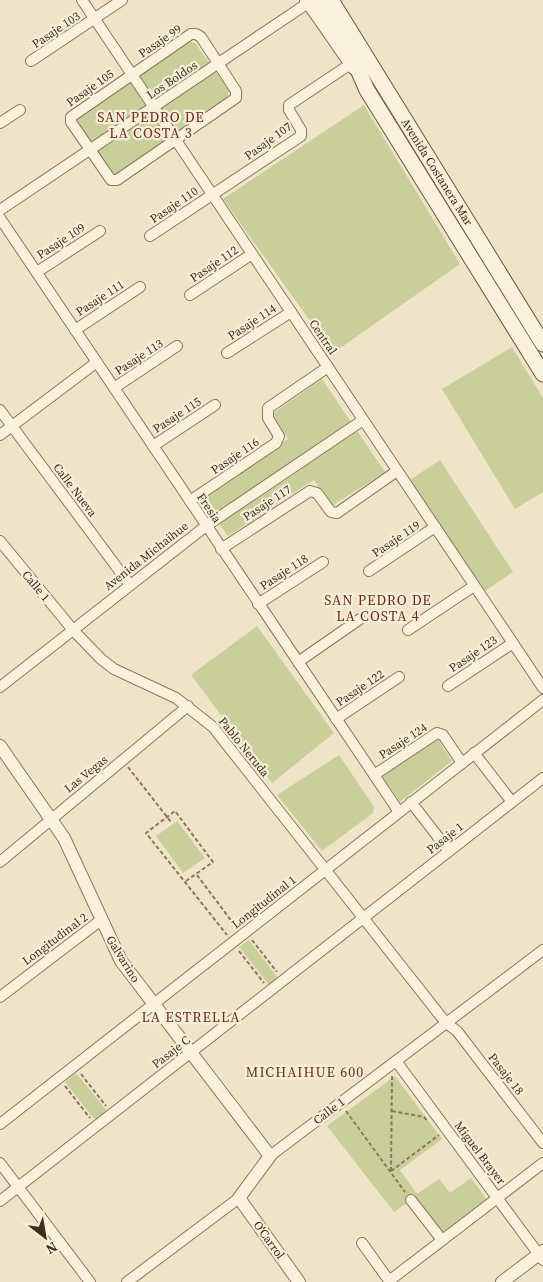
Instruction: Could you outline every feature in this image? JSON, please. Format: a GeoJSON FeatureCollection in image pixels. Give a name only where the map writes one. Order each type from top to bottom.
{"type":"FeatureCollection","features":[{"type":"Feature","properties":{"kind":"main road","name":"Avenida Costanera Mar"},"geometry":{"type":"LineString","coordinates":[[330,0],[543,344]]}},
{"type":"Feature","properties":{"kind":"main road","name":"Avenida Costanera Mar"},"geometry":{"type":"LineString","coordinates":[[310,1],[347,45],[367,90],[543,374]]}},
{"type":"Feature","properties":{"kind":"main road"},"geometry":{"type":"LineString","coordinates":[[508,318],[522,309]]}},
{"type":"Feature","properties":{"kind":"street","name":"Central"},"geometry":{"type":"LineString","coordinates":[[82,0],[543,688]]}},
{"type":"Feature","properties":{"kind":"street","name":"Pasaje 103"},"geometry":{"type":"LineString","coordinates":[[31,61],[122,0]]}},
{"type":"Feature","properties":{"kind":"street","name":"Los Boldos"},"geometry":{"type":"LineString","coordinates":[[0,210],[310,1]]}},
{"type":"Feature","properties":{"kind":"street","name":"Avenida Costanera Mar"},"geometry":{"type":"LineString","coordinates":[[310,1],[349,65],[367,90]]}},
{"type":"Feature","properties":{"kind":"street","name":"Pasaje 99"},"geometry":{"type":"LineString","coordinates":[[132,75],[193,34],[201,37],[218,64]]}},
{"type":"Feature","properties":{"kind":"street"},"geometry":{"type":"LineString","coordinates":[[90,150],[109,178],[115,181],[236,98],[236,90],[218,64]]}},
{"type":"Feature","properties":{"kind":"street","name":"Pasaje 107"},"geometry":{"type":"LineString","coordinates":[[212,195],[301,136],[301,130],[289,110],[290,105],[349,65]]}},
{"type":"Feature","properties":{"kind":"street","name":"Pasaje 105"},"geometry":{"type":"LineString","coordinates":[[90,150],[71,122],[71,117],[132,75]]}},
{"type":"Feature","properties":{"kind":"street"},"geometry":{"type":"LineString","coordinates":[[0,123],[20,110]]}},
{"type":"Feature","properties":{"kind":"street","name":"Pasaje 110"},"geometry":{"type":"LineString","coordinates":[[150,236],[212,195]]}},
{"type":"Feature","properties":{"kind":"street","name":"Fresia"},"geometry":{"type":"LineString","coordinates":[[0,218],[399,812]]}},
{"type":"Feature","properties":{"kind":"street","name":"Pasaje 109"},"geometry":{"type":"LineString","coordinates":[[36,272],[100,231]]}},
{"type":"Feature","properties":{"kind":"street","name":"Pasaje 112"},"geometry":{"type":"LineString","coordinates":[[190,295],[252,254]]}},
{"type":"Feature","properties":{"kind":"street","name":"Pasaje 111"},"geometry":{"type":"LineString","coordinates":[[75,330],[140,287]]}},
{"type":"Feature","properties":{"kind":"street","name":"Pasaje 114"},"geometry":{"type":"LineString","coordinates":[[228,353],[291,312]]}},
{"type":"Feature","properties":{"kind":"street","name":"Pasaje 113"},"geometry":{"type":"LineString","coordinates":[[114,388],[177,346]]}},
{"type":"Feature","properties":{"kind":"street"},"geometry":{"type":"LineString","coordinates":[[0,436],[97,362]]}},
{"type":"Feature","properties":{"kind":"street","name":"Pasaje 116"},"geometry":{"type":"LineString","coordinates":[[190,501],[276,443],[279,434],[268,418],[268,408],[328,367]]}},
{"type":"Feature","properties":{"kind":"street","name":"Pasaje 115"},"geometry":{"type":"LineString","coordinates":[[153,446],[215,405]]}},
{"type":"Feature","properties":{"kind":"street","name":"Calle Nueva"},"geometry":{"type":"LineString","coordinates":[[0,410],[130,585]]}},
{"type":"Feature","properties":{"kind":"street","name":"Avenida Michaihue"},"geometry":{"type":"LineString","coordinates":[[0,687],[206,526],[363,420]]}},
{"type":"Feature","properties":{"kind":"street","name":"Pasaje 117"},"geometry":{"type":"LineString","coordinates":[[221,549],[310,491],[317,493],[331,512],[337,513],[397,470]]}},
{"type":"Feature","properties":{"kind":"street","name":"Pasaje 119"},"geometry":{"type":"LineString","coordinates":[[370,571],[435,527]]}},
{"type":"Feature","properties":{"kind":"street","name":"Calle 1"},"geometry":{"type":"LineString","coordinates":[[0,541],[73,630]]}},
{"type":"Feature","properties":{"kind":"street","name":"Pasaje 118"},"geometry":{"type":"LineString","coordinates":[[258,604],[323,562]]}},
{"type":"Feature","properties":{"kind":"street"},"geometry":{"type":"LineString","coordinates":[[408,630],[474,586]]}},
{"type":"Feature","properties":{"kind":"street"},"geometry":{"type":"LineString","coordinates":[[298,662],[360,619]]}},
{"type":"Feature","properties":{"kind":"street","name":"Pablo Neruda"},"geometry":{"type":"LineString","coordinates":[[73,630],[108,665],[188,706],[216,731],[362,918]]}},
{"type":"Feature","properties":{"kind":"street","name":"Pasaje 123"},"geometry":{"type":"LineString","coordinates":[[448,686],[513,642]]}},
{"type":"Feature","properties":{"kind":"street","name":"Pasaje 122"},"geometry":{"type":"LineString","coordinates":[[336,719],[399,677]]}},
{"type":"Feature","properties":{"kind":"street","name":"Longitudinal 1"},"geometry":{"type":"LineString","coordinates":[[0,1124],[543,700]]}},
{"type":"Feature","properties":{"kind":"street","name":"Las Vegas"},"geometry":{"type":"LineString","coordinates":[[0,862],[188,706]]}},
{"type":"Feature","properties":{"kind":"street","name":"Pasaje 124"},"geometry":{"type":"LineString","coordinates":[[374,775],[437,733],[443,735],[462,763]]}},
{"type":"Feature","properties":{"kind":"street","name":"Galvarino"},"geometry":{"type":"LineString","coordinates":[[0,746],[52,818],[68,846],[119,956],[153,1004],[270,1156]]}},
{"type":"Feature","properties":{"kind":"street"},"geometry":{"type":"LineString","coordinates":[[474,753],[512,802]]}},
{"type":"Feature","properties":{"kind":"street","name":"Pasaje 1"},"geometry":{"type":"LineString","coordinates":[[362,918],[543,778]]}},
{"type":"Feature","properties":{"kind":"street"},"geometry":{"type":"LineString","coordinates":[[411,802],[449,851]]}},
{"type":"Feature","properties":{"kind":"street","name":"Pasaje C"},"geometry":{"type":"LineString","coordinates":[[0,1200],[362,918]]}},
{"type":"Feature","properties":{"kind":"street","name":"Pasaje 18"},"geometry":{"type":"LineString","coordinates":[[362,918],[446,1023],[457,1031],[543,1143]]}},
{"type":"Feature","properties":{"kind":"street","name":"Longitudinal 2"},"geometry":{"type":"LineString","coordinates":[[2,992],[101,920]]}},
{"type":"Feature","properties":{"kind":"street","name":"Calle 1"},"geometry":{"type":"LineString","coordinates":[[127,1282],[239,1198],[270,1156],[398,1064],[446,1023],[542,954]]}},
{"type":"Feature","properties":{"kind":"street","name":"Miguel Brayer"},"geometry":{"type":"LineString","coordinates":[[398,1064],[443,1132],[498,1197],[542,1255]]}},
{"type":"Feature","properties":{"kind":"street"},"geometry":{"type":"LineString","coordinates":[[362,1244],[390,1281],[543,1162]]}},
{"type":"Feature","properties":{"kind":"street"},"geometry":{"type":"LineString","coordinates":[[0,1163],[90,1282]]}},
{"type":"Feature","properties":{"kind":"street","name":"O'Carrol"},"geometry":{"type":"LineString","coordinates":[[239,1198],[299,1282]]}},
{"type":"Feature","properties":{"kind":"street"},"geometry":{"type":"LineString","coordinates":[[411,1200],[442,1240]]}},
{"type":"Feature","properties":{"kind":"street"},"geometry":{"type":"LineString","coordinates":[[502,1282],[542,1255]]}},
{"type":"Feature","properties":{"kind":"path"},"geometry":{"type":"LineString","coordinates":[[122,760],[171,822]]}},
{"type":"Feature","properties":{"kind":"path"},"geometry":{"type":"LineString","coordinates":[[175,811],[213,862],[196,874],[184,883],[146,833],[175,811]]}},
{"type":"Feature","properties":{"kind":"path"},"geometry":{"type":"LineString","coordinates":[[196,874],[283,980]]}},
{"type":"Feature","properties":{"kind":"path"},"geometry":{"type":"LineString","coordinates":[[186,881],[270,990]]}},
{"type":"Feature","properties":{"kind":"path"},"geometry":{"type":"LineString","coordinates":[[384,1081],[392,1075],[398,1064]]}},
{"type":"Feature","properties":{"kind":"path"},"geometry":{"type":"LineString","coordinates":[[75,1065],[112,1113]]}},
{"type":"Feature","properties":{"kind":"path"},"geometry":{"type":"LineString","coordinates":[[391,1171],[392,1075]]}},
{"type":"Feature","properties":{"kind":"path"},"geometry":{"type":"LineString","coordinates":[[59,1078],[96,1125]]}},
{"type":"Feature","properties":{"kind":"path"},"geometry":{"type":"LineString","coordinates":[[339,1115],[346,1110],[411,1200]]}},
{"type":"Feature","properties":{"kind":"path"},"geometry":{"type":"LineString","coordinates":[[392,1111],[424,1117],[428,1123]]}},
{"type":"Feature","properties":{"kind":"path"},"geometry":{"type":"LineString","coordinates":[[433,1129],[443,1132]]}},
{"type":"Feature","properties":{"kind":"path"},"geometry":{"type":"LineString","coordinates":[[391,1171],[443,1132]]}},
{"type":"Feature","properties":{"kind":"green space"},"geometry":{"type":"Polygon","coordinates":[[[187,41],[195,43],[229,90],[227,99],[119,175],[113,174],[77,124],[79,116],[187,41]]]}},
{"type":"Feature","properties":{"kind":"green space"},"geometry":{"type":"Polygon","coordinates":[[[364,105],[460,264],[333,353],[223,199],[364,105]]]}},
{"type":"Feature","properties":{"kind":"green space"},"geometry":{"type":"Polygon","coordinates":[[[512,347],[543,398],[543,492],[515,509],[442,389],[512,347]]]}},
{"type":"Feature","properties":{"kind":"green space"},"geometry":{"type":"Polygon","coordinates":[[[322,379],[385,472],[332,506],[314,480],[228,536],[201,499],[288,439],[273,413],[322,379]]]}},
{"type":"Feature","properties":{"kind":"green space"},"geometry":{"type":"Polygon","coordinates":[[[440,460],[513,572],[485,591],[410,480],[440,460]]]}},
{"type":"Feature","properties":{"kind":"green space"},"geometry":{"type":"Polygon","coordinates":[[[257,626],[334,733],[272,783],[191,675],[257,626]]]}},
{"type":"Feature","properties":{"kind":"green space"},"geometry":{"type":"Polygon","coordinates":[[[437,738],[452,761],[400,802],[381,774],[437,738]]]}},
{"type":"Feature","properties":{"kind":"green space"},"geometry":{"type":"Polygon","coordinates":[[[339,755],[374,807],[373,813],[322,851],[277,795],[339,755]]]}},
{"type":"Feature","properties":{"kind":"green space"},"geometry":{"type":"Polygon","coordinates":[[[177,821],[205,858],[183,873],[156,836],[177,821]]]}},
{"type":"Feature","properties":{"kind":"green space"},"geometry":{"type":"Polygon","coordinates":[[[249,940],[278,978],[269,985],[239,947],[249,940]]]}},
{"type":"Feature","properties":{"kind":"green space"},"geometry":{"type":"Polygon","coordinates":[[[76,1073],[107,1111],[95,1120],[65,1082],[76,1073]]]}},
{"type":"Feature","properties":{"kind":"green space"},"geometry":{"type":"Polygon","coordinates":[[[395,1076],[442,1139],[400,1170],[417,1194],[439,1179],[450,1193],[471,1178],[488,1201],[446,1233],[441,1233],[414,1198],[394,1212],[327,1126],[395,1076]]]}},
{"type":"Feature","properties":{"kind":"district","name":"SAN PEDRO DE LA COSTA 3"},"geometry":{"type":"Point","coordinates":[151,126]}},
{"type":"Feature","properties":{"kind":"district","name":"SAN PEDRO DE LA COSTA 4"},"geometry":{"type":"Point","coordinates":[378,608]}},
{"type":"Feature","properties":{"kind":"district","name":"LA ESTRELLA"},"geometry":{"type":"Point","coordinates":[191,1017]}},
{"type":"Feature","properties":{"kind":"district","name":"MICHAIHUE 600"},"geometry":{"type":"Point","coordinates":[305,1072]}}]}
